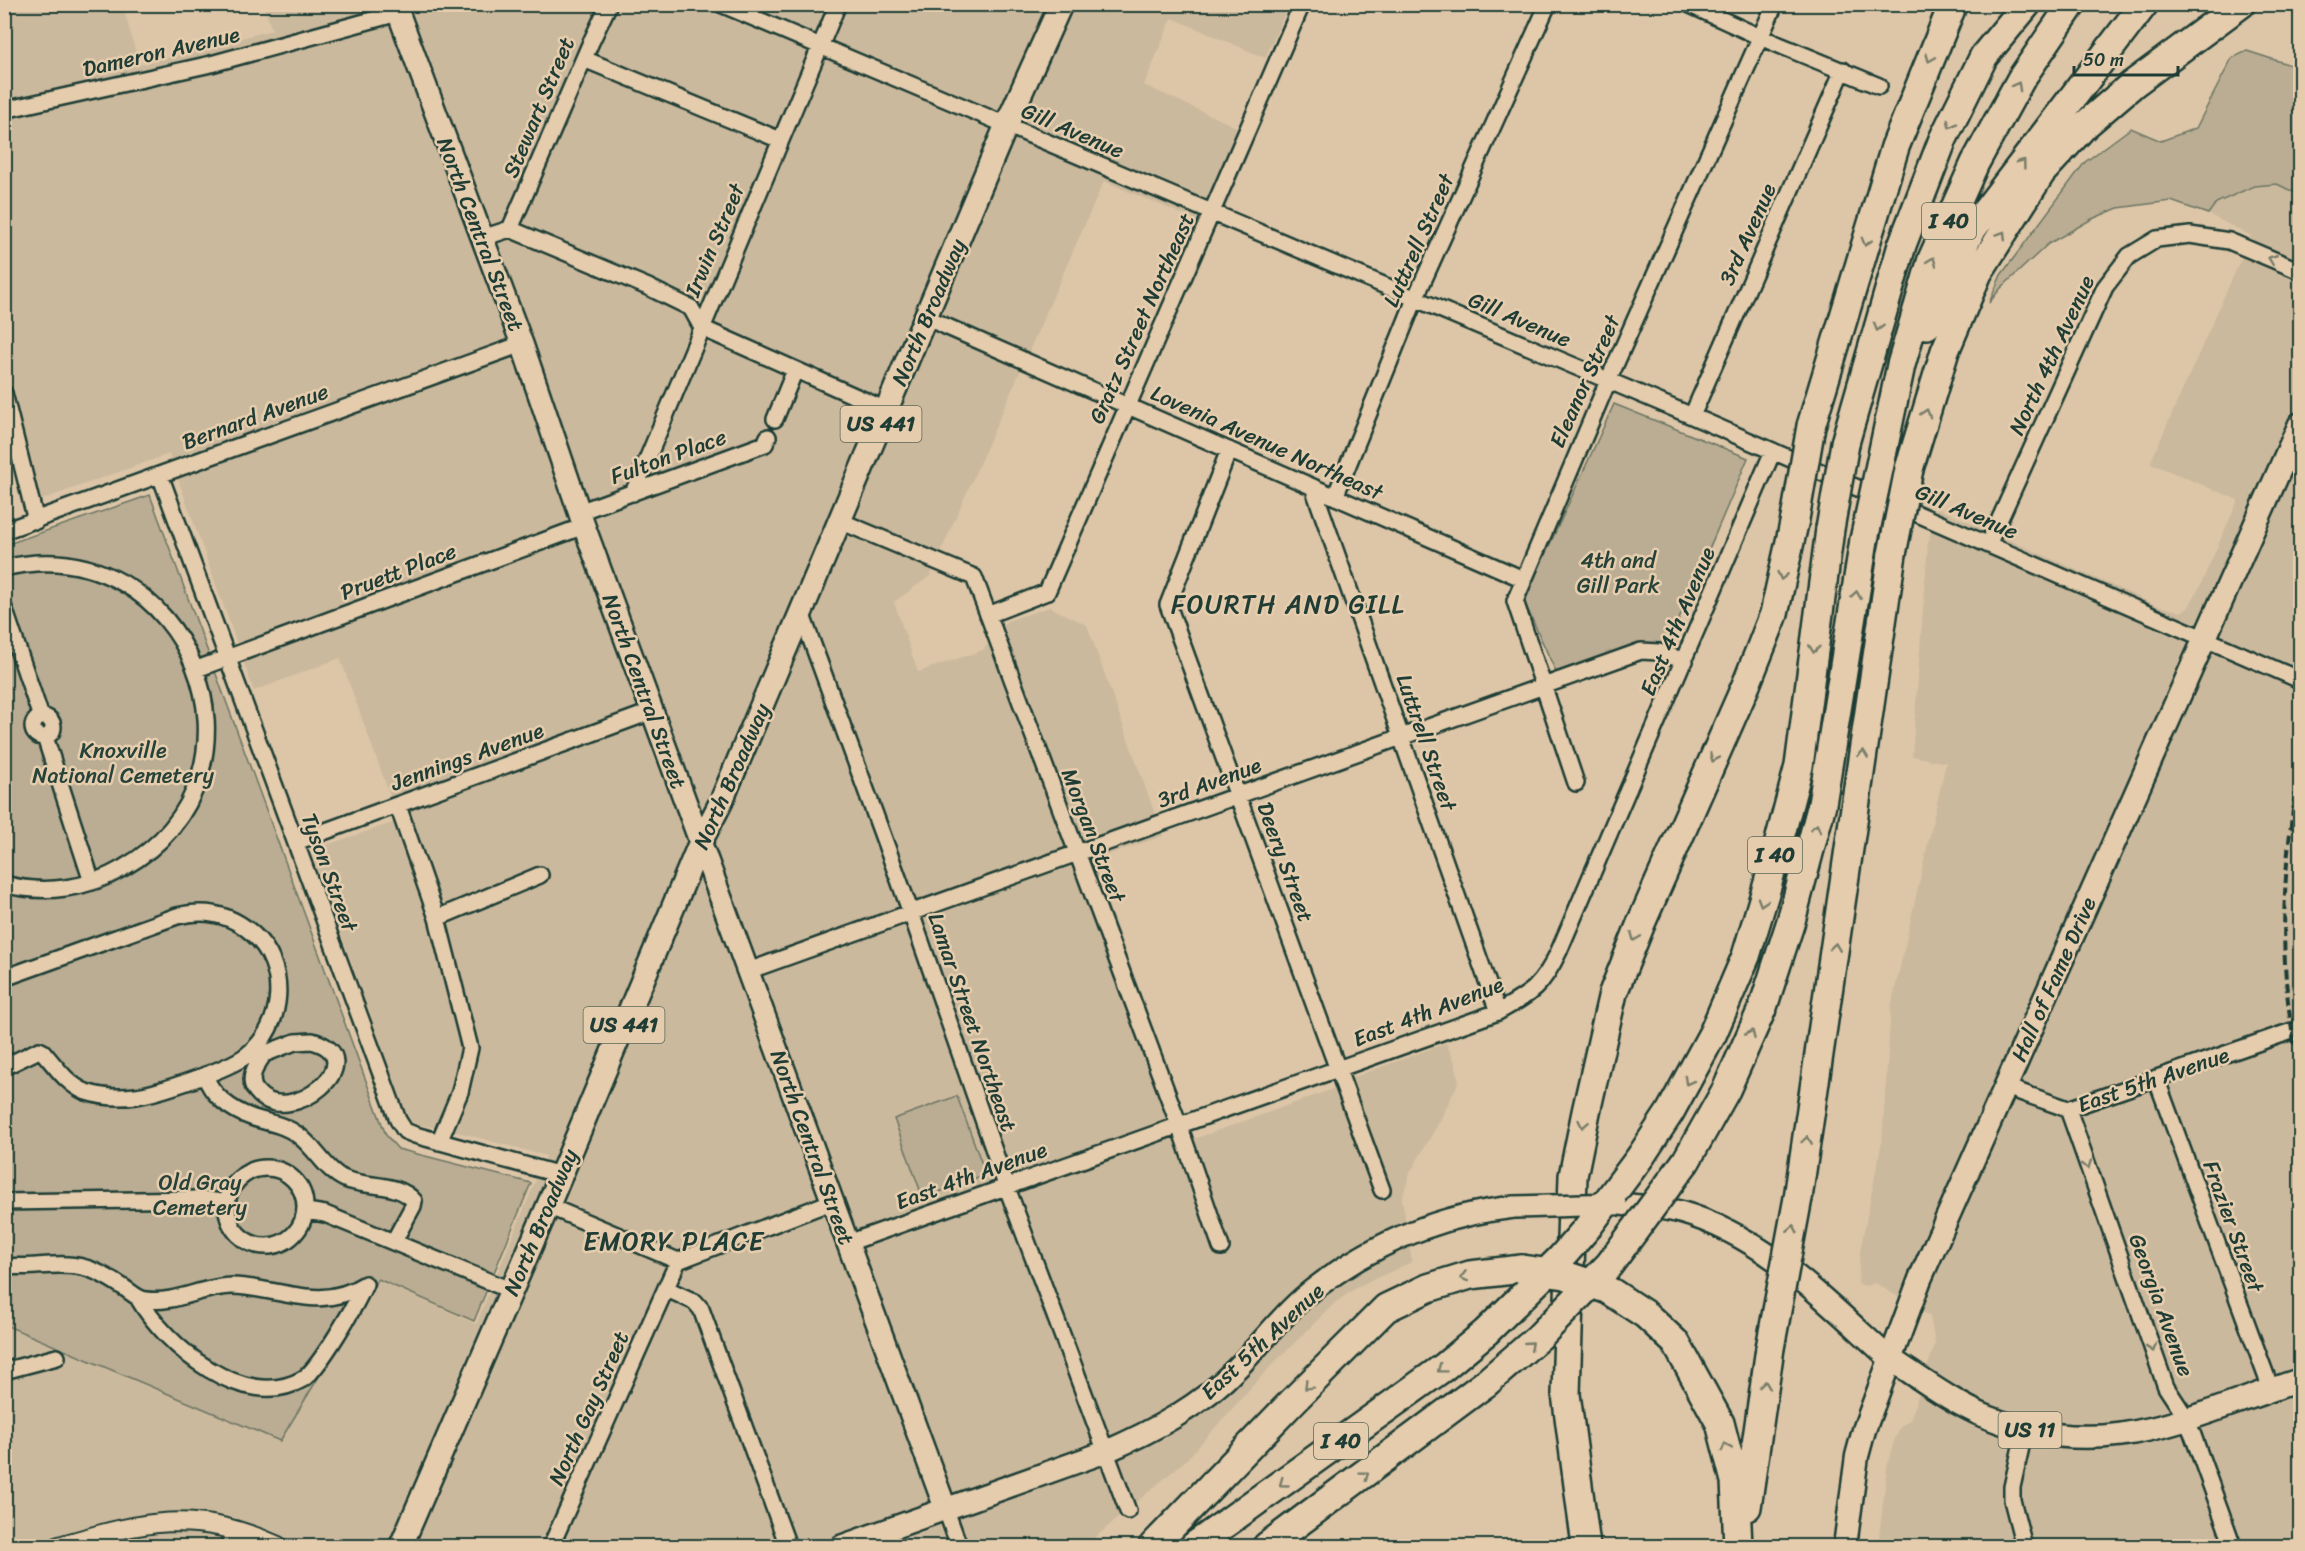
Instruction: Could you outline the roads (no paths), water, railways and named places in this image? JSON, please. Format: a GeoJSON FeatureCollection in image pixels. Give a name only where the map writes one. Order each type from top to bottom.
{"type":"FeatureCollection","features":[{"type":"Feature","properties":{"kind":"highway"},"geometry":{"type":"LineString","coordinates":[[1586,1546],[1566,1394],[1573,1176],[1613,993],[1642,921],[1746,685],[1774,614],[1796,519],[1812,426],[1895,147],[1953,4]]}},
{"type":"Feature","properties":{"kind":"highway"},"geometry":{"type":"LineString","coordinates":[[1984,57],[2011,4]]}},
{"type":"Feature","properties":{"kind":"highway","name":"I 40"},"geometry":{"type":"LineString","coordinates":[[1194,1546],[1444,1367],[1485,1332],[1560,1259],[1604,1206],[1670,1112],[1718,1023],[1746,956],[1768,883],[1799,766],[1830,529],[1845,443],[1902,245],[1943,139],[1984,57],[2027,4]]}},
{"type":"Feature","properties":{"kind":"highway","name":"I 40"},"geometry":{"type":"LineString","coordinates":[[1267,1546],[1486,1383],[1539,1337],[1609,1265],[1686,1161],[1726,1090],[1758,1017],[1791,921],[1822,804],[1864,540],[1901,365],[1932,260],[1975,163],[2021,79],[2072,4]]}},
{"type":"Feature","properties":{"kind":"highway"},"geometry":{"type":"LineString","coordinates":[[1891,418],[1929,321],[1970,232],[2144,4]]}},
{"type":"Feature","properties":{"kind":"highway"},"geometry":{"type":"LineString","coordinates":[[1739,1546],[1770,1348],[1798,1198],[1892,554],[1909,469],[1945,351],[1978,273],[2041,173],[2085,125],[2133,84],[2241,4]]}},
{"type":"Feature","properties":{"kind":"highway"},"geometry":{"type":"LineString","coordinates":[[1154,1546],[1386,1308],[1428,1288],[1470,1275],[1522,1269],[1565,1275],[1608,1290],[1646,1315],[1676,1343],[1720,1423],[1735,1481],[1739,1546]]}},
{"type":"Feature","properties":{"kind":"main road","name":"North Broadway"},"geometry":{"type":"LineString","coordinates":[[401,1546],[548,1206],[700,843],[721,802],[802,615],[1006,126],[1061,4]]}},
{"type":"Feature","properties":{"kind":"main road","name":"North Central Street"},"geometry":{"type":"LineString","coordinates":[[396,9],[522,344],[581,519],[946,1510]]}},
{"type":"Feature","properties":{"kind":"main road","name":"Hall of Fame Drive"},"geometry":{"type":"LineString","coordinates":[[1845,1546],[1857,1456],[1889,1358],[1920,1279],[2204,637],[2301,424]]}},
{"type":"Feature","properties":{"kind":"main road","name":"East 5th Avenue"},"geometry":{"type":"LineString","coordinates":[[842,1546],[1105,1452],[1169,1421],[1207,1395],[1237,1369],[1304,1297],[1350,1263],[1374,1249],[1444,1220],[1486,1210],[1620,1204],[1678,1212],[1711,1223],[1743,1238],[1772,1256],[1889,1358]]}},
{"type":"Feature","properties":{"kind":"main road","name":"US 11"},"geometry":{"type":"LineString","coordinates":[[1889,1358],[1937,1389],[1986,1416],[2056,1437],[2125,1436],[2187,1419],[2301,1380]]}},
{"type":"Feature","properties":{"kind":"street","name":"Stewart Street"},"geometry":{"type":"LineString","coordinates":[[510,229],[609,4]]}},
{"type":"Feature","properties":{"kind":"street","name":"Gill Avenue"},"geometry":{"type":"LineString","coordinates":[[721,4],[1692,416],[2301,680]]}},
{"type":"Feature","properties":{"kind":"street","name":"Irwin Street"},"geometry":{"type":"LineString","coordinates":[[633,493],[838,4]]}},
{"type":"Feature","properties":{"kind":"street","name":"Gratz Street Northeast"},"geometry":{"type":"LineString","coordinates":[[988,615],[1047,592],[1302,4]]}},
{"type":"Feature","properties":{"kind":"street","name":"Luttrell Street"},"geometry":{"type":"LineString","coordinates":[[1335,497],[1415,299],[1548,4]]}},
{"type":"Feature","properties":{"kind":"street"},"geometry":{"type":"LineString","coordinates":[[1688,4],[1760,37],[1879,86]]}},
{"type":"Feature","properties":{"kind":"street","name":"Eleanor Street"},"geometry":{"type":"LineString","coordinates":[[1576,783],[1515,601],[1608,381],[1775,4]]}},
{"type":"Feature","properties":{"kind":"street","name":"Dameron Avenue"},"geometry":{"type":"LineString","coordinates":[[4,110],[211,64],[396,9]]}},
{"type":"Feature","properties":{"kind":"street"},"geometry":{"type":"LineString","coordinates":[[584,58],[780,140]]}},
{"type":"Feature","properties":{"kind":"street","name":"3rd Avenue"},"geometry":{"type":"LineString","coordinates":[[1692,416],[1843,70]]}},
{"type":"Feature","properties":{"kind":"street"},"geometry":{"type":"LineString","coordinates":[[482,238],[510,229],[648,287],[691,308],[702,328],[886,410]]}},
{"type":"Feature","properties":{"kind":"street","name":"North 4th Avenue"},"geometry":{"type":"LineString","coordinates":[[1988,544],[2105,286],[2129,256],[2157,239],[2190,235],[2229,241],[2301,271]]}},
{"type":"Feature","properties":{"kind":"street","name":"Lovenia Avenue Northeast"},"geometry":{"type":"LineString","coordinates":[[927,318],[1523,579]]}},
{"type":"Feature","properties":{"kind":"street","name":"Bernard Avenue"},"geometry":{"type":"LineString","coordinates":[[4,531],[522,344]]}},
{"type":"Feature","properties":{"kind":"street"},"geometry":{"type":"LineString","coordinates":[[775,419],[795,370]]}},
{"type":"Feature","properties":{"kind":"street"},"geometry":{"type":"LineString","coordinates":[[4,393],[36,521]]}},
{"type":"Feature","properties":{"kind":"street","name":"Fulton Place"},"geometry":{"type":"LineString","coordinates":[[581,519],[633,493],[765,444],[768,437]]}},
{"type":"Feature","properties":{"kind":"street","name":"Deery Street"},"geometry":{"type":"LineString","coordinates":[[1229,450],[1168,605],[1382,1190]]}},
{"type":"Feature","properties":{"kind":"street","name":"East 4th Avenue"},"geometry":{"type":"LineString","coordinates":[[848,1244],[1006,1185],[1338,1070],[1497,1012],[1531,994],[1550,970],[1685,661],[1773,451]]}},
{"type":"Feature","properties":{"kind":"street","name":"Tyson Street"},"geometry":{"type":"LineString","coordinates":[[160,475],[398,1120],[405,1131],[561,1175]]}},
{"type":"Feature","properties":{"kind":"street","name":"Luttrell Street"},"geometry":{"type":"LineString","coordinates":[[1313,487],[1497,1012]]}},
{"type":"Feature","properties":{"kind":"street","name":"Pruett Place"},"geometry":{"type":"LineString","coordinates":[[197,669],[581,519]]}},
{"type":"Feature","properties":{"kind":"street","name":"Morgan Street"},"geometry":{"type":"LineString","coordinates":[[840,521],[974,577],[1179,1125],[1221,1247]]}},
{"type":"Feature","properties":{"kind":"street"},"geometry":{"type":"LineString","coordinates":[[4,568],[42,563],[67,564],[115,579],[136,592],[173,626],[186,647],[197,669],[207,717],[207,741],[203,765],[192,795],[171,829],[154,847],[135,862],[114,874],[92,882],[52,889],[31,889],[4,884]]}},
{"type":"Feature","properties":{"kind":"street"},"geometry":{"type":"LineString","coordinates":[[4,608],[41,717],[48,718],[53,724],[52,732],[45,737],[92,882]]}},
{"type":"Feature","properties":{"kind":"street","name":"Lamar Street Northeast"},"geometry":{"type":"LineString","coordinates":[[802,615],[911,913],[1006,1185],[1128,1511]]}},
{"type":"Feature","properties":{"kind":"street","name":"3rd Avenue"},"geometry":{"type":"LineString","coordinates":[[748,971],[1641,651],[1659,651],[1685,661]]}},
{"type":"Feature","properties":{"kind":"street","name":"Jennings Avenue"},"geometry":{"type":"LineString","coordinates":[[296,842],[653,711]]}},
{"type":"Feature","properties":{"kind":"street"},"geometry":{"type":"LineString","coordinates":[[398,806],[437,918],[470,1048],[460,1092],[439,1142]]}},
{"type":"Feature","properties":{"kind":"street"},"geometry":{"type":"LineString","coordinates":[[437,918],[540,875]]}},
{"type":"Feature","properties":{"kind":"street"},"geometry":{"type":"LineString","coordinates":[[4,978],[177,916],[193,912],[217,914],[237,922],[261,941],[273,960],[276,972],[278,1002],[260,1050],[252,1078],[257,1093],[266,1099],[281,1103],[297,1101],[328,1081],[334,1066],[332,1050],[326,1045],[312,1041],[295,1042],[260,1050],[205,1075],[145,1094],[119,1097],[98,1095],[78,1088],[39,1050],[4,1067]]}},
{"type":"Feature","properties":{"kind":"street","name":"East 5th Avenue"},"geometry":{"type":"LineString","coordinates":[[2006,1087],[2068,1109],[2292,1031],[2301,1032]]}},
{"type":"Feature","properties":{"kind":"street"},"geometry":{"type":"LineString","coordinates":[[205,1075],[207,1082],[219,1098],[252,1118],[281,1126],[297,1134],[345,1179],[394,1190],[412,1198],[413,1206],[394,1241]]}},
{"type":"Feature","properties":{"kind":"street","name":"Frazier Street"},"geometry":{"type":"LineString","coordinates":[[2156,1078],[2271,1389]]}},
{"type":"Feature","properties":{"kind":"street","name":"Georgia Avenue"},"geometry":{"type":"LineString","coordinates":[[2068,1109],[2166,1387],[2187,1419],[2233,1546]]}},
{"type":"Feature","properties":{"kind":"street"},"geometry":{"type":"LineString","coordinates":[[270,1168],[292,1177],[305,1198],[306,1211],[303,1223],[291,1237],[275,1246],[263,1246],[245,1240],[232,1227],[227,1203],[230,1191],[237,1181],[252,1171],[270,1168]]}},
{"type":"Feature","properties":{"kind":"street"},"geometry":{"type":"LineString","coordinates":[[4,1202],[201,1199],[227,1203]]}},
{"type":"Feature","properties":{"kind":"street"},"geometry":{"type":"LineString","coordinates":[[548,1206],[678,1261],[831,1202]]}},
{"type":"Feature","properties":{"kind":"street"},"geometry":{"type":"LineString","coordinates":[[306,1211],[325,1214],[510,1290]]}},
{"type":"Feature","properties":{"kind":"street","name":"North Gay Street"},"geometry":{"type":"LineString","coordinates":[[551,1546],[678,1261]]}},
{"type":"Feature","properties":{"kind":"street"},"geometry":{"type":"LineString","coordinates":[[4,1266],[84,1267],[123,1287],[138,1298],[146,1300],[169,1299],[230,1286],[320,1298],[346,1293],[365,1284],[308,1375],[294,1383],[267,1389],[238,1383],[209,1369],[157,1326],[146,1313],[138,1298]]}},
{"type":"Feature","properties":{"kind":"street"},"geometry":{"type":"LineString","coordinates":[[667,1289],[695,1302],[701,1309],[788,1546]]}},
{"type":"Feature","properties":{"kind":"street"},"geometry":{"type":"LineString","coordinates":[[4,1371],[57,1357]]}},
{"type":"Feature","properties":{"kind":"street"},"geometry":{"type":"LineString","coordinates":[[2024,1546],[2012,1500],[2012,1487],[2025,1429]]}},
{"type":"Feature","properties":{"kind":"street","name":"North Central Street"},"geometry":{"type":"LineString","coordinates":[[946,1510],[959,1546]]}},
{"type":"Feature","properties":{"kind":"street"},"geometry":{"type":"LineString","coordinates":[[59,1546],[130,1527],[161,1522],[202,1522],[235,1529],[279,1546]]}},
{"type":"Feature","properties":{"kind":"street"},"geometry":{"type":"LineString","coordinates":[[229,1546],[235,1529]]}},
{"type":"Feature","properties":{"kind":"railway"},"geometry":{"type":"LineString","coordinates":[[2300,767],[2289,842],[2284,918],[2287,995],[2300,1069]]}},
{"type":"Feature","properties":{"kind":"district","name":"FOURTH AND GILL"},"geometry":{"type":"Point","coordinates":[1288,604]}},
{"type":"Feature","properties":{"kind":"district","name":"EMORY PLACE"},"geometry":{"type":"Point","coordinates":[674,1241]}},
{"type":"Feature","properties":{"kind":"park label","name":"4th and Gill Park"},"geometry":{"type":"Point","coordinates":[1618,572]}},
{"type":"Feature","properties":{"kind":"park label","name":"Knoxville National Cemetery"},"geometry":{"type":"Point","coordinates":[123,762]}},
{"type":"Feature","properties":{"kind":"park label","name":"Old Gray Cemetery"},"geometry":{"type":"Point","coordinates":[200,1194]}}]}
